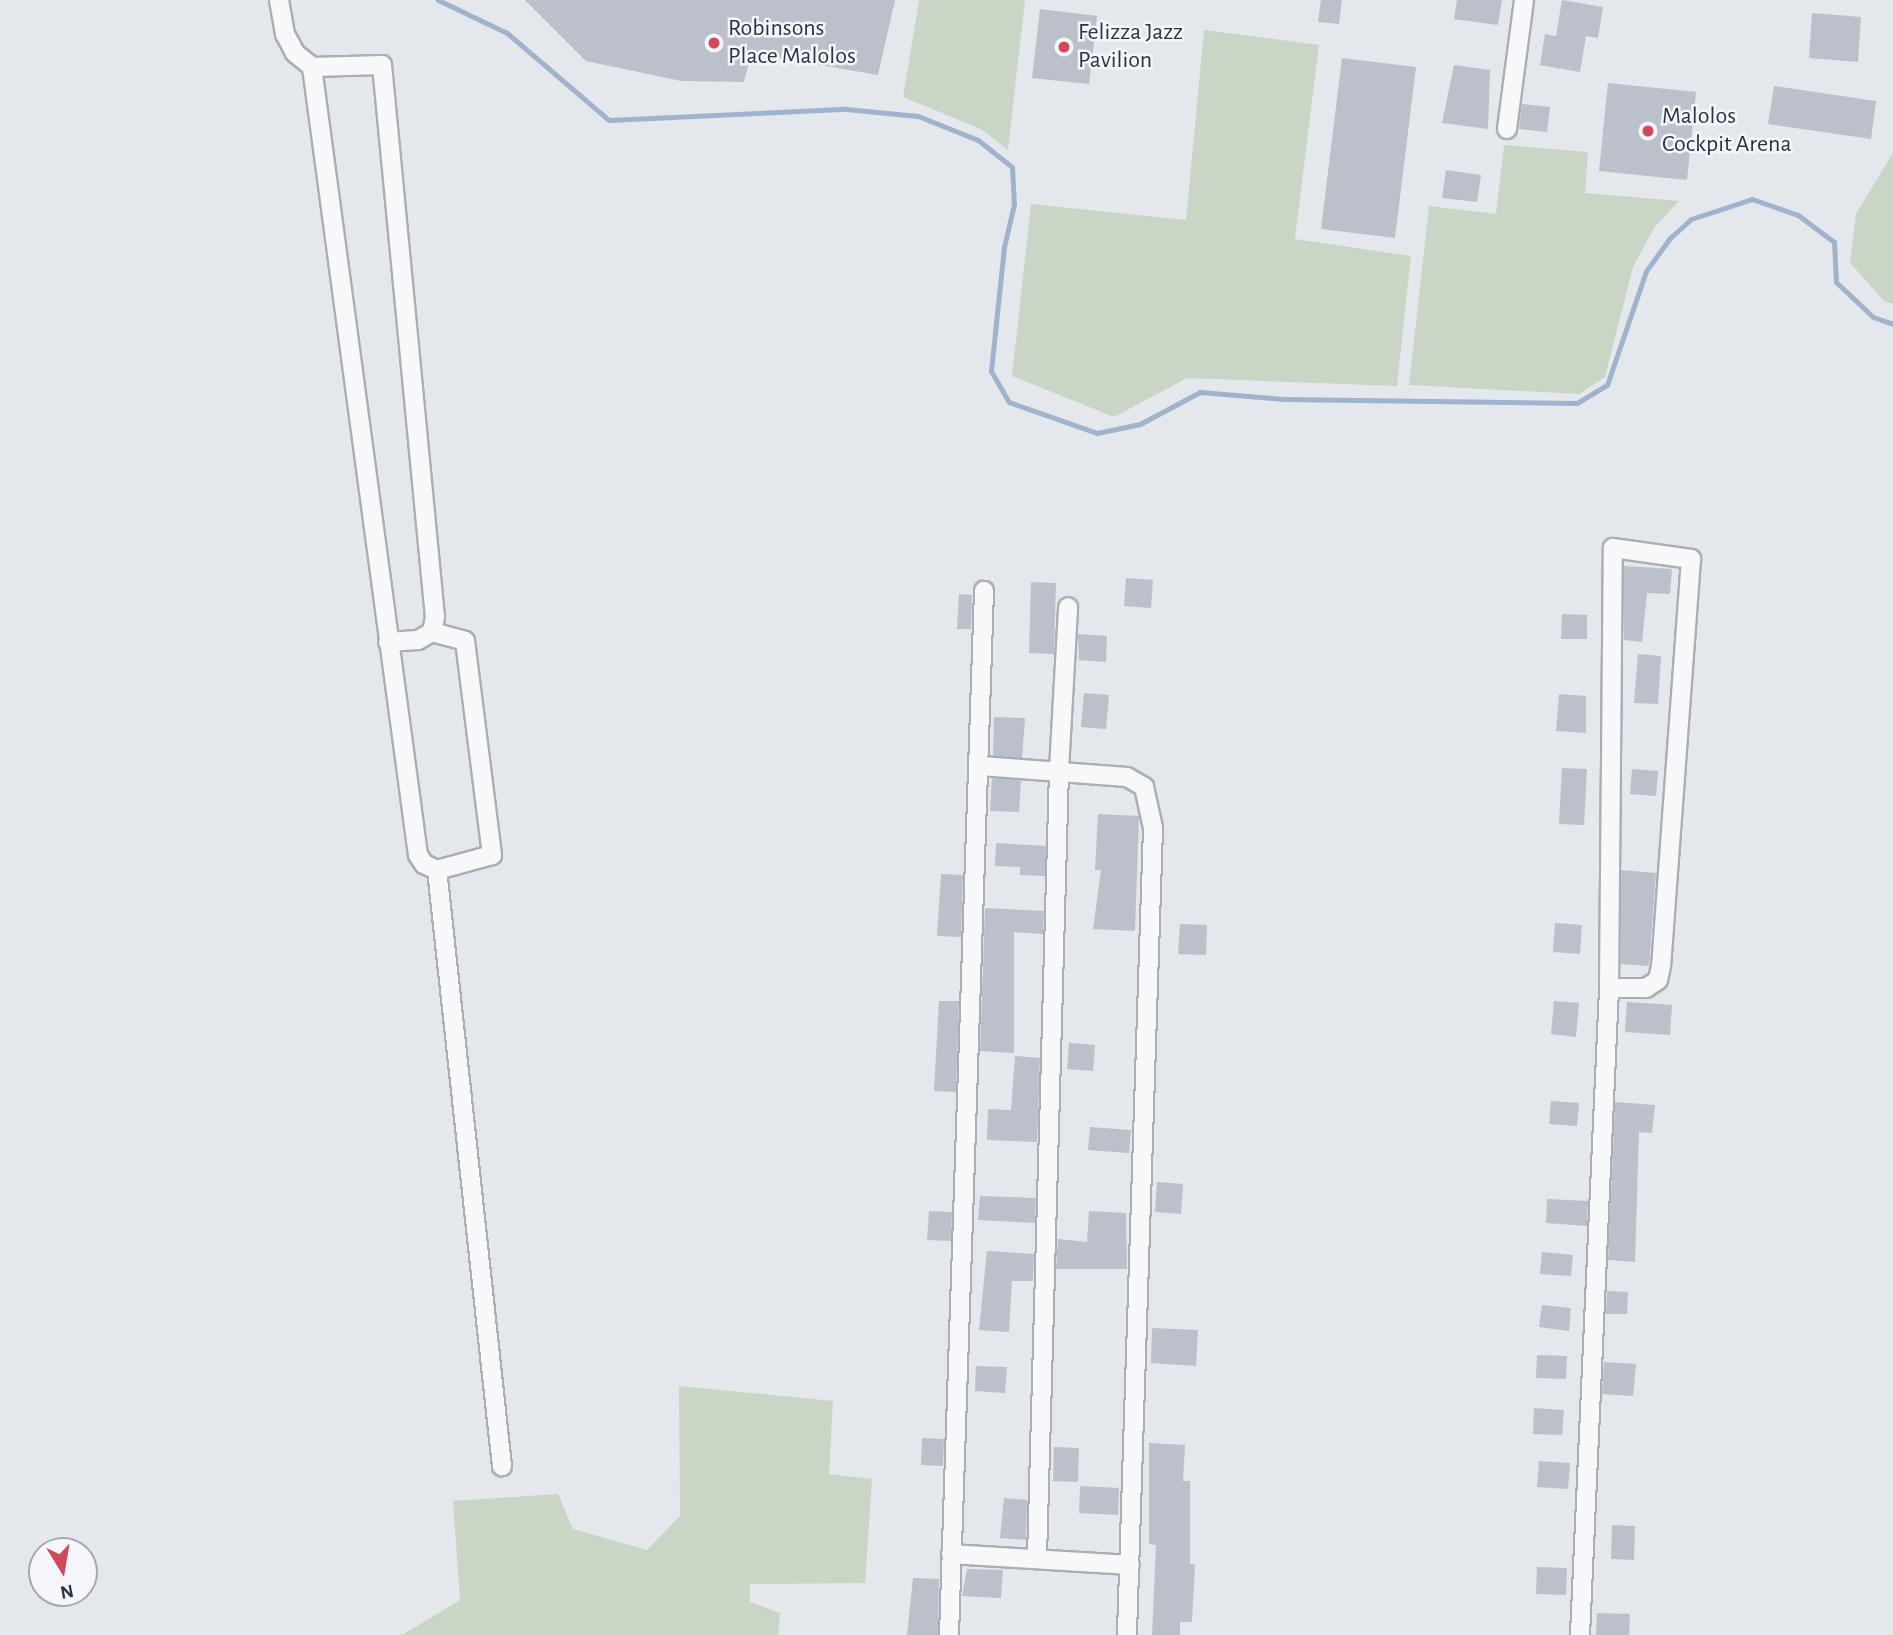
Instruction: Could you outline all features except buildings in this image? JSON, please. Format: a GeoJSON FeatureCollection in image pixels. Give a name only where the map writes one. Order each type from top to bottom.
{"type":"FeatureCollection","features":[{"type":"Feature","properties":{"kind":"street"},"geometry":{"type":"LineString","coordinates":[[279,0],[285,34],[295,53],[312,67],[382,65],[435,617],[432,632]]}},
{"type":"Feature","properties":{"kind":"street"},"geometry":{"type":"LineString","coordinates":[[1507,129],[1524,0]]}},
{"type":"Feature","properties":{"kind":"street"},"geometry":{"type":"LineString","coordinates":[[312,67],[388,642],[418,855],[424,864],[437,870],[492,855],[465,641],[432,632],[418,640],[388,642]]}},
{"type":"Feature","properties":{"kind":"street"},"geometry":{"type":"LineString","coordinates":[[1580,1635],[1609,988],[1613,548],[1691,559],[1661,966],[1658,980],[1646,988],[1609,988]]}},
{"type":"Feature","properties":{"kind":"street"},"geometry":{"type":"LineString","coordinates":[[949,1635],[981,766],[984,592]]}},
{"type":"Feature","properties":{"kind":"street"},"geometry":{"type":"LineString","coordinates":[[1037,1558],[1059,770],[1068,607]]}},
{"type":"Feature","properties":{"kind":"street"},"geometry":{"type":"LineString","coordinates":[[981,766],[1127,776],[1143,787],[1153,828],[1127,1635]]}},
{"type":"Feature","properties":{"kind":"street"},"geometry":{"type":"LineString","coordinates":[[437,870],[502,1466]]}},
{"type":"Feature","properties":{"kind":"street"},"geometry":{"type":"LineString","coordinates":[[951,1554],[1130,1565]]}},
{"type":"Feature","properties":{"kind":"green space"},"geometry":{"type":"Polygon","coordinates":[[[919,0],[1025,0],[1008,150],[981,129],[903,97],[919,0]]]}},
{"type":"Feature","properties":{"kind":"green space"},"geometry":{"type":"Polygon","coordinates":[[[1204,30],[1319,45],[1295,239],[1411,256],[1397,386],[1187,378],[1114,417],[1012,376],[1031,204],[1186,220],[1204,30]]]}},
{"type":"Feature","properties":{"kind":"green space"},"geometry":{"type":"Polygon","coordinates":[[[1504,145],[1588,152],[1585,193],[1679,201],[1654,228],[1633,267],[1605,377],[1579,394],[1409,385],[1429,206],[1496,214],[1504,145]]]}},
{"type":"Feature","properties":{"kind":"green space"},"geometry":{"type":"Polygon","coordinates":[[[1893,153],[1893,304],[1885,302],[1850,263],[1856,214],[1893,153]]]}},
{"type":"Feature","properties":{"kind":"green space"},"geometry":{"type":"Polygon","coordinates":[[[679,1386],[833,1401],[829,1474],[872,1479],[865,1583],[750,1584],[750,1602],[780,1613],[778,1635],[402,1635],[460,1600],[453,1501],[558,1494],[573,1529],[647,1550],[680,1516],[679,1386]]]}},
{"type":"Feature","properties":{"kind":"waterway"},"geometry":{"type":"LineString","coordinates":[[438,0],[507,33],[609,120],[846,109],[918,116],[978,140],[1012,167],[1014,204],[1004,247],[991,371],[1009,402],[1097,433],[1140,424],[1200,392],[1284,399],[1577,403],[1607,385],[1646,271],[1670,238],[1691,219],[1752,199],[1798,215],[1834,242],[1836,282],[1873,317],[1893,324]]}},
{"type":"Feature","properties":{"kind":"place","name":"Robinsons Place Malolos"},"geometry":{"type":"Point","coordinates":[714,43]}},
{"type":"Feature","properties":{"kind":"place","name":"Felizza Jazz Pavilion"},"geometry":{"type":"Point","coordinates":[1064,47]}},
{"type":"Feature","properties":{"kind":"place","name":"Malolos Cockpit Arena"},"geometry":{"type":"Point","coordinates":[1648,131]}}]}
